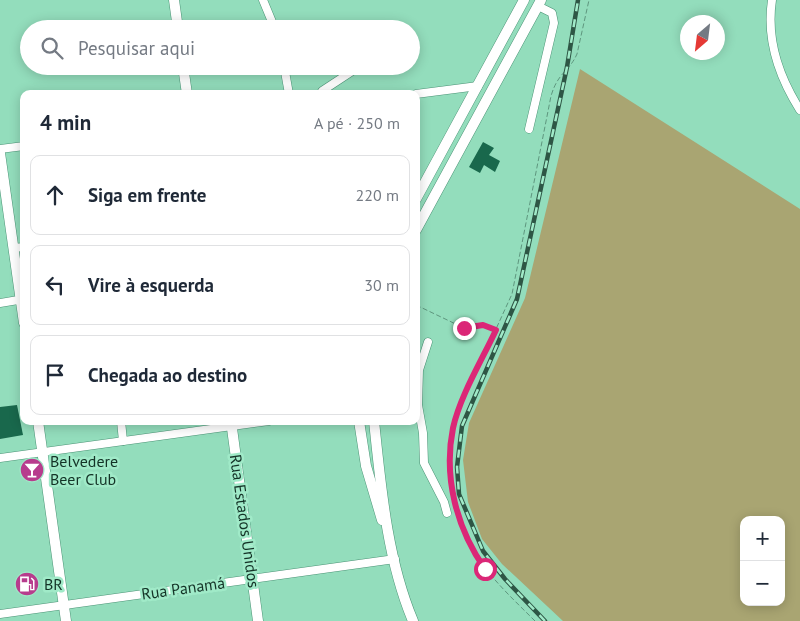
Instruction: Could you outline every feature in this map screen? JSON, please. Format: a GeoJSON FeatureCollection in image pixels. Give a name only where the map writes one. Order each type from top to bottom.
{"type":"FeatureCollection","features":[{"type":"Feature","properties":{"kind":"main road"},"geometry":{"type":"LineString","coordinates":[[174,0],[177,20]]}},
{"type":"Feature","properties":{"kind":"main road"},"geometry":{"type":"LineString","coordinates":[[420,192],[524,0]]}},
{"type":"Feature","properties":{"kind":"main road"},"geometry":{"type":"LineString","coordinates":[[420,223],[540,3]]}},
{"type":"Feature","properties":{"kind":"main road"},"geometry":{"type":"LineString","coordinates":[[184,75],[186,90]]}},
{"type":"Feature","properties":{"kind":"main road"},"geometry":{"type":"LineString","coordinates":[[0,151],[19,247],[20,265]]}},
{"type":"Feature","properties":{"kind":"main road"},"geometry":{"type":"LineString","coordinates":[[39,425],[66,621]]}},
{"type":"Feature","properties":{"kind":"main road","name":"Rua Estados Unidos"},"geometry":{"type":"LineString","coordinates":[[231,425],[258,621]]}},
{"type":"Feature","properties":{"kind":"main road"},"geometry":{"type":"LineString","coordinates":[[360,425],[371,486],[395,559]]}},
{"type":"Feature","properties":{"kind":"main road"},"geometry":{"type":"LineString","coordinates":[[374,425],[382,496],[405,602],[412,621]]}},
{"type":"Feature","properties":{"kind":"street"},"geometry":{"type":"LineString","coordinates":[[263,0],[271,20]]}},
{"type":"Feature","properties":{"kind":"street"},"geometry":{"type":"LineString","coordinates":[[772,0],[771,20],[774,53],[787,88],[800,110]]}},
{"type":"Feature","properties":{"kind":"street"},"geometry":{"type":"LineString","coordinates":[[529,129],[554,23],[552,13],[540,3]]}},
{"type":"Feature","properties":{"kind":"street"},"geometry":{"type":"LineString","coordinates":[[286,75],[288,90]]}},
{"type":"Feature","properties":{"kind":"street"},"geometry":{"type":"LineString","coordinates":[[324,90],[346,75]]}},
{"type":"Feature","properties":{"kind":"street"},"geometry":{"type":"LineString","coordinates":[[420,93],[478,86]]}},
{"type":"Feature","properties":{"kind":"street"},"geometry":{"type":"LineString","coordinates":[[0,151],[20,147]]}},
{"type":"Feature","properties":{"kind":"street"},"geometry":{"type":"LineString","coordinates":[[0,303],[20,300]]}},
{"type":"Feature","properties":{"kind":"street"},"geometry":{"type":"LineString","coordinates":[[420,367],[428,342]]}},
{"type":"Feature","properties":{"kind":"street"},"geometry":{"type":"LineString","coordinates":[[420,419],[423,433],[424,463],[444,502],[447,513]]}},
{"type":"Feature","properties":{"kind":"street"},"geometry":{"type":"LineString","coordinates":[[122,425],[124,441]]}},
{"type":"Feature","properties":{"kind":"street"},"geometry":{"type":"LineString","coordinates":[[0,458],[225,425]]}},
{"type":"Feature","properties":{"kind":"street","name":"Rua Panamá"},"geometry":{"type":"LineString","coordinates":[[0,614],[395,559]]}},
{"type":"Feature","properties":{"kind":"path"},"geometry":{"type":"LineString","coordinates":[[535,621],[485,569],[471,548],[460,523],[451,471],[453,428],[458,412],[512,294],[550,96],[560,74],[574,61],[577,54],[589,0]]}},
{"type":"Feature","properties":{"kind":"path"},"geometry":{"type":"LineString","coordinates":[[420,307],[464,328],[483,325],[496,330]]}},
{"type":"Feature","properties":{"kind":"shaded area"},"geometry":{"type":"Polygon","coordinates":[[[580,69],[800,209],[800,621],[563,621],[502,564],[482,539],[468,502],[463,460],[469,423],[525,298],[580,69]]]}},
{"type":"Feature","properties":{"kind":"building"},"geometry":{"type":"Polygon","coordinates":[[[483,142],[494,148],[489,155],[500,161],[495,172],[484,165],[480,173],[469,167],[483,142]]]}},
{"type":"Feature","properties":{"kind":"building"},"geometry":{"type":"Polygon","coordinates":[[[17,405],[23,435],[0,439],[0,407],[17,405]]]}},
{"type":"Feature","properties":{"kind":"railway"},"geometry":{"type":"LineString","coordinates":[[545,621],[505,579],[483,551],[459,494],[457,467],[462,426],[517,299],[567,67],[578,0]]}},
{"type":"Feature","properties":{"kind":"place","name":"Belvedere Beer Club"},"geometry":{"type":"Point","coordinates":[32,470]}},
{"type":"Feature","properties":{"kind":"place","name":"BR"},"geometry":{"type":"Point","coordinates":[27,584]}},
{"type":"Feature","properties":{"kind":"route"},"geometry":{"type":"LineString","coordinates":[[464,328],[483,325],[496,330],[458,412],[453,428],[451,452],[454,498],[460,523],[471,548],[485,569]]}}]}
